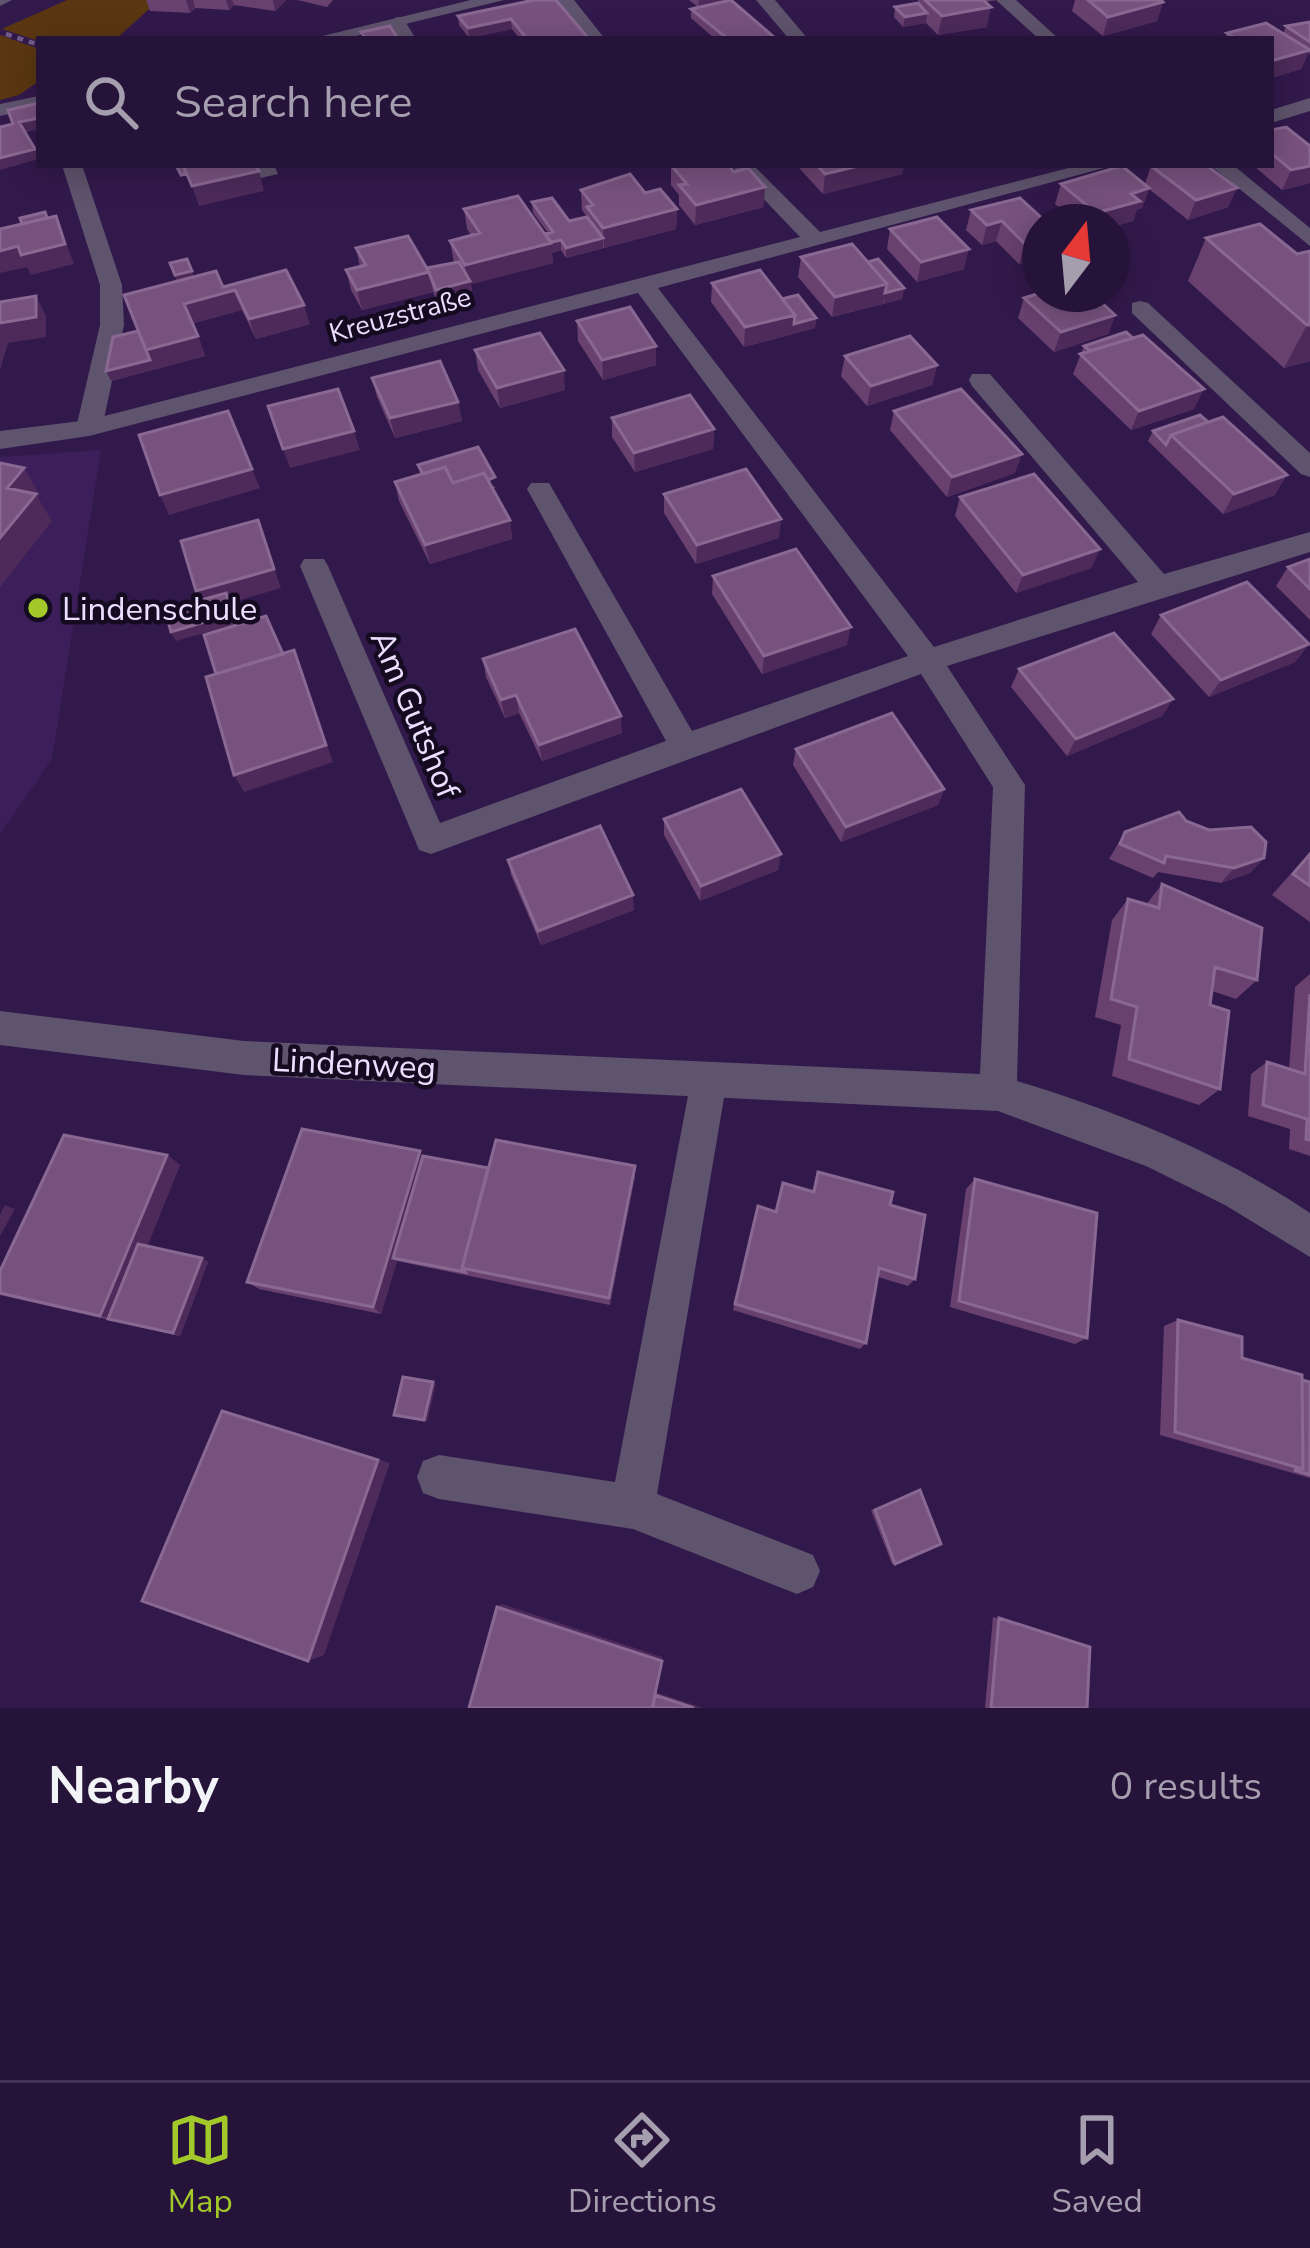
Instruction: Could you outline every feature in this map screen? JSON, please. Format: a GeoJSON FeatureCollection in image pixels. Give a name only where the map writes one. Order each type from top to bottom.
{"type":"FeatureCollection","features":[{"type":"Feature","properties":{"kind":"street"},"geometry":{"type":"LineString","coordinates":[[565,0],[594,36]]}},
{"type":"Feature","properties":{"kind":"street"},"geometry":{"type":"LineString","coordinates":[[766,0],[796,36]]}},
{"type":"Feature","properties":{"kind":"street"},"geometry":{"type":"LineString","coordinates":[[1005,0],[1047,36]]}},
{"type":"Feature","properties":{"kind":"street"},"geometry":{"type":"LineString","coordinates":[[347,36],[402,30],[483,1]]}},
{"type":"Feature","properties":{"kind":"street"},"geometry":{"type":"LineString","coordinates":[[0,110],[36,102]]}},
{"type":"Feature","properties":{"kind":"street"},"geometry":{"type":"LineString","coordinates":[[1274,116],[1310,104]]}},
{"type":"Feature","properties":{"kind":"street"},"geometry":{"type":"LineString","coordinates":[[73,168],[111,285],[112,325],[89,428]]}},
{"type":"Feature","properties":{"kind":"street"},"geometry":{"type":"LineString","coordinates":[[744,168],[814,238]]}},
{"type":"Feature","properties":{"kind":"street","name":"Kreuzstraße"},"geometry":{"type":"LineString","coordinates":[[0,440],[89,428],[1093,168]]}},
{"type":"Feature","properties":{"kind":"street"},"geometry":{"type":"LineString","coordinates":[[1224,168],[1310,239]]}},
{"type":"Feature","properties":{"kind":"street"},"geometry":{"type":"LineString","coordinates":[[642,283],[928,661],[1009,785],[998,1093]]}},
{"type":"Feature","properties":{"kind":"street"},"geometry":{"type":"LineString","coordinates":[[1140,308],[1310,468]]}},
{"type":"Feature","properties":{"kind":"street"},"geometry":{"type":"LineString","coordinates":[[981,380],[1156,584]]}},
{"type":"Feature","properties":{"kind":"street"},"geometry":{"type":"LineString","coordinates":[[540,489],[685,747]]}},
{"type":"Feature","properties":{"kind":"street","name":"Am Gutshof"},"geometry":{"type":"LineString","coordinates":[[314,566],[431,840],[928,661],[1156,584],[1310,542]]}},
{"type":"Feature","properties":{"kind":"street","name":"Lindenweg"},"geometry":{"type":"LineString","coordinates":[[0,1028],[244,1058],[998,1093],[1081,1118],[1220,1184],[1310,1238]]}},
{"type":"Feature","properties":{"kind":"street"},"geometry":{"type":"LineString","coordinates":[[633,1507],[710,1080]]}},
{"type":"Feature","properties":{"kind":"street"},"geometry":{"type":"LineString","coordinates":[[439,1477],[633,1507],[797,1571]]}},
{"type":"Feature","properties":{"kind":"path"},"geometry":{"type":"LineString","coordinates":[[0,31],[36,44]]}},
{"type":"Feature","properties":{"kind":"shaded area"},"geometry":{"type":"Polygon","coordinates":[[[67,0],[159,0],[119,36],[36,36],[36,40],[2,29],[67,0]]]}},
{"type":"Feature","properties":{"kind":"shaded area"},"geometry":{"type":"Polygon","coordinates":[[[0,35],[36,48],[36,83],[0,100],[0,35]]]}},
{"type":"Feature","properties":{"kind":"shaded area","name":"Lindenschule"},"geometry":{"type":"Polygon","coordinates":[[[101,450],[52,759],[0,834],[0,457],[101,450]]]}},
{"type":"Feature","properties":{"kind":"building"},"geometry":{"type":"Polygon","coordinates":[[[556,0],[586,36],[525,36],[511,19],[468,28],[458,16],[556,0]]]}},
{"type":"Feature","properties":{"kind":"building"},"geometry":{"type":"Polygon","coordinates":[[[731,0],[773,36],[724,36],[691,9],[731,0]]]}},
{"type":"Feature","properties":{"kind":"building"},"geometry":{"type":"Polygon","coordinates":[[[925,0],[983,0],[991,7],[942,16],[925,0]]]}},
{"type":"Feature","properties":{"kind":"building"},"geometry":{"type":"Polygon","coordinates":[[[1088,0],[1161,0],[1163,2],[1108,17],[1088,0]]]}},
{"type":"Feature","properties":{"kind":"building"},"geometry":{"type":"Polygon","coordinates":[[[918,3],[927,13],[905,17],[895,7],[918,3]]]}},
{"type":"Feature","properties":{"kind":"building"},"geometry":{"type":"Polygon","coordinates":[[[1310,22],[1310,42],[1286,26],[1310,22]]]}},
{"type":"Feature","properties":{"kind":"building"},"geometry":{"type":"Polygon","coordinates":[[[1266,23],[1310,50],[1274,60],[1274,36],[1227,33],[1266,23]]]}},
{"type":"Feature","properties":{"kind":"building"},"geometry":{"type":"Polygon","coordinates":[[[390,26],[396,36],[364,36],[361,32],[390,26]]]}},
{"type":"Feature","properties":{"kind":"building"},"geometry":{"type":"Polygon","coordinates":[[[36,104],[36,119],[19,122],[35,149],[0,158],[0,127],[13,124],[8,110],[36,104]]]}},
{"type":"Feature","properties":{"kind":"building"},"geometry":{"type":"Polygon","coordinates":[[[1286,127],[1310,146],[1310,166],[1291,170],[1274,156],[1274,129],[1286,127]]]}},
{"type":"Feature","properties":{"kind":"building"},"geometry":{"type":"Polygon","coordinates":[[[184,168],[259,171],[192,186],[184,168]]]}},
{"type":"Feature","properties":{"kind":"building"},"geometry":{"type":"Polygon","coordinates":[[[674,168],[731,168],[734,172],[748,168],[765,187],[696,205],[679,185],[687,184],[674,168]]]}},
{"type":"Feature","properties":{"kind":"building"},"geometry":{"type":"Polygon","coordinates":[[[1124,168],[1149,188],[1131,194],[1140,201],[1129,204],[1085,204],[1061,184],[1124,168]]]}},
{"type":"Feature","properties":{"kind":"building"},"geometry":{"type":"Polygon","coordinates":[[[1154,168],[1210,168],[1237,188],[1196,200],[1154,168]]]}},
{"type":"Feature","properties":{"kind":"building"},"geometry":{"type":"Polygon","coordinates":[[[630,174],[645,193],[660,189],[677,209],[603,228],[581,190],[630,174]]]}},
{"type":"Feature","properties":{"kind":"building"},"geometry":{"type":"Polygon","coordinates":[[[518,196],[551,243],[465,265],[450,241],[480,233],[464,209],[518,196]]]}},
{"type":"Feature","properties":{"kind":"building"},"geometry":{"type":"Polygon","coordinates":[[[552,198],[569,221],[587,217],[603,238],[566,248],[561,240],[551,242],[545,234],[553,232],[532,202],[552,198]]]}},
{"type":"Feature","properties":{"kind":"building"},"geometry":{"type":"Polygon","coordinates":[[[1020,198],[1026,204],[1022,204],[1022,241],[1002,221],[987,225],[971,210],[1020,198]]]}},
{"type":"Feature","properties":{"kind":"building"},"geometry":{"type":"Polygon","coordinates":[[[45,212],[47,218],[22,224],[20,218],[45,212]]]}},
{"type":"Feature","properties":{"kind":"building"},"geometry":{"type":"Polygon","coordinates":[[[56,216],[65,244],[21,255],[18,246],[0,251],[0,229],[56,216]]]}},
{"type":"Feature","properties":{"kind":"building"},"geometry":{"type":"Polygon","coordinates":[[[937,217],[969,249],[921,262],[890,229],[937,217]]]}},
{"type":"Feature","properties":{"kind":"building"},"geometry":{"type":"Polygon","coordinates":[[[1260,224],[1297,254],[1310,251],[1310,325],[1206,238],[1260,224]]]}},
{"type":"Feature","properties":{"kind":"building"},"geometry":{"type":"Polygon","coordinates":[[[408,236],[429,272],[357,290],[346,270],[366,265],[356,248],[408,236]]]}},
{"type":"Feature","properties":{"kind":"building"},"geometry":{"type":"Polygon","coordinates":[[[852,244],[887,284],[835,297],[801,257],[852,244]]]}},
{"type":"Feature","properties":{"kind":"building"},"geometry":{"type":"Polygon","coordinates":[[[187,259],[192,271],[175,275],[170,263],[187,259]]]}},
{"type":"Feature","properties":{"kind":"building"},"geometry":{"type":"Polygon","coordinates":[[[878,259],[904,288],[885,293],[887,284],[868,262],[878,259]]]}},
{"type":"Feature","properties":{"kind":"building"},"geometry":{"type":"Polygon","coordinates":[[[459,262],[470,281],[436,290],[427,268],[459,262]]]}},
{"type":"Feature","properties":{"kind":"building"},"geometry":{"type":"Polygon","coordinates":[[[286,270],[304,305],[249,319],[235,290],[184,304],[198,336],[146,350],[124,295],[216,271],[223,287],[286,270]]]}},
{"type":"Feature","properties":{"kind":"building"},"geometry":{"type":"Polygon","coordinates":[[[760,270],[795,315],[745,327],[712,283],[760,270]]]}},
{"type":"Feature","properties":{"kind":"building"},"geometry":{"type":"Polygon","coordinates":[[[798,295],[816,318],[794,324],[795,315],[782,299],[798,295]]]}},
{"type":"Feature","properties":{"kind":"building"},"geometry":{"type":"Polygon","coordinates":[[[36,296],[36,317],[0,323],[0,302],[36,296]]]}},
{"type":"Feature","properties":{"kind":"building"},"geometry":{"type":"Polygon","coordinates":[[[630,307],[656,346],[602,360],[577,321],[630,307]]]}},
{"type":"Feature","properties":{"kind":"building"},"geometry":{"type":"Polygon","coordinates":[[[1039,312],[1115,315],[1061,332],[1039,312]]]}},
{"type":"Feature","properties":{"kind":"building"},"geometry":{"type":"Polygon","coordinates":[[[138,331],[150,360],[106,371],[113,337],[138,331]]]}},
{"type":"Feature","properties":{"kind":"building"},"geometry":{"type":"Polygon","coordinates":[[[1126,332],[1133,338],[1090,351],[1084,346],[1126,332]]]}},
{"type":"Feature","properties":{"kind":"building"},"geometry":{"type":"Polygon","coordinates":[[[540,333],[564,370],[497,388],[475,350],[540,333]]]}},
{"type":"Feature","properties":{"kind":"building"},"geometry":{"type":"Polygon","coordinates":[[[1143,335],[1204,389],[1139,411],[1080,354],[1143,335]]]}},
{"type":"Feature","properties":{"kind":"building"},"geometry":{"type":"Polygon","coordinates":[[[910,336],[937,365],[871,386],[845,356],[910,336]]]}},
{"type":"Feature","properties":{"kind":"building"},"geometry":{"type":"Polygon","coordinates":[[[440,361],[458,402],[390,418],[372,378],[440,361]]]}},
{"type":"Feature","properties":{"kind":"building"},"geometry":{"type":"Polygon","coordinates":[[[338,389],[354,431],[283,449],[268,406],[338,389]]]}},
{"type":"Feature","properties":{"kind":"building"},"geometry":{"type":"Polygon","coordinates":[[[961,389],[1022,454],[952,477],[894,411],[961,389]]]}},
{"type":"Feature","properties":{"kind":"building"},"geometry":{"type":"Polygon","coordinates":[[[690,395],[714,429],[634,453],[612,418],[690,395]]]}},
{"type":"Feature","properties":{"kind":"building"},"geometry":{"type":"Polygon","coordinates":[[[228,411],[252,469],[160,495],[139,435],[228,411]]]}},
{"type":"Feature","properties":{"kind":"building"},"geometry":{"type":"Polygon","coordinates":[[[1200,415],[1208,422],[1171,435],[1166,445],[1153,431],[1200,415]]]}},
{"type":"Feature","properties":{"kind":"building"},"geometry":{"type":"Polygon","coordinates":[[[1223,417],[1287,475],[1234,494],[1171,435],[1223,417]]]}},
{"type":"Feature","properties":{"kind":"building"},"geometry":{"type":"Polygon","coordinates":[[[478,447],[495,477],[488,480],[484,473],[453,483],[445,467],[423,474],[418,465],[478,447]]]}},
{"type":"Feature","properties":{"kind":"building"},"geometry":{"type":"Polygon","coordinates":[[[0,463],[24,468],[7,488],[36,494],[0,538],[0,463]]]}},
{"type":"Feature","properties":{"kind":"building"},"geometry":{"type":"Polygon","coordinates":[[[445,467],[453,483],[484,473],[510,520],[425,545],[395,482],[445,467]]]}},
{"type":"Feature","properties":{"kind":"building"},"geometry":{"type":"Polygon","coordinates":[[[746,469],[781,519],[697,545],[664,494],[746,469]]]}},
{"type":"Feature","properties":{"kind":"building"},"geometry":{"type":"Polygon","coordinates":[[[1034,474],[1100,549],[1023,575],[960,497],[1034,474]]]}},
{"type":"Feature","properties":{"kind":"building"},"geometry":{"type":"Polygon","coordinates":[[[258,520],[274,569],[196,591],[181,541],[258,520]]]}},
{"type":"Feature","properties":{"kind":"building"},"geometry":{"type":"Polygon","coordinates":[[[796,549],[851,627],[764,656],[713,576],[796,549]]]}},
{"type":"Feature","properties":{"kind":"building"},"geometry":{"type":"Polygon","coordinates":[[[1310,559],[1310,589],[1288,567],[1310,559]]]}},
{"type":"Feature","properties":{"kind":"building"},"geometry":{"type":"Polygon","coordinates":[[[1247,582],[1309,644],[1221,680],[1161,615],[1247,582]]]}},
{"type":"Feature","properties":{"kind":"building"},"geometry":{"type":"Polygon","coordinates":[[[226,593],[232,614],[171,632],[165,610],[226,593]]]}},
{"type":"Feature","properties":{"kind":"building"},"geometry":{"type":"Polygon","coordinates":[[[266,616],[283,654],[216,674],[204,635],[266,616]]]}},
{"type":"Feature","properties":{"kind":"building"},"geometry":{"type":"Polygon","coordinates":[[[575,629],[621,716],[539,745],[516,695],[501,700],[483,659],[575,629]]]}},
{"type":"Feature","properties":{"kind":"building"},"geometry":{"type":"Polygon","coordinates":[[[1114,633],[1173,699],[1076,739],[1019,669],[1114,633]]]}},
{"type":"Feature","properties":{"kind":"building"},"geometry":{"type":"Polygon","coordinates":[[[294,650],[326,745],[234,775],[206,677],[294,650]]]}},
{"type":"Feature","properties":{"kind":"building"},"geometry":{"type":"Polygon","coordinates":[[[892,713],[944,789],[846,827],[796,749],[892,713]]]}},
{"type":"Feature","properties":{"kind":"building"},"geometry":{"type":"Polygon","coordinates":[[[741,789],[781,854],[701,886],[664,819],[741,789]]]}},
{"type":"Feature","properties":{"kind":"building"},"geometry":{"type":"Polygon","coordinates":[[[1179,812],[1186,821],[1209,830],[1251,827],[1266,842],[1264,858],[1234,868],[1166,856],[1164,863],[1120,844],[1125,832],[1179,812]]]}},
{"type":"Feature","properties":{"kind":"building"},"geometry":{"type":"Polygon","coordinates":[[[600,826],[633,895],[538,931],[508,860],[600,826]]]}},
{"type":"Feature","properties":{"kind":"building"},"geometry":{"type":"Polygon","coordinates":[[[1310,854],[1310,886],[1293,874],[1310,854]]]}},
{"type":"Feature","properties":{"kind":"building"},"geometry":{"type":"Polygon","coordinates":[[[1162,884],[1262,928],[1257,980],[1215,967],[1210,1005],[1229,1011],[1220,1089],[1129,1059],[1137,1007],[1111,999],[1128,899],[1159,908],[1162,884]]]}},
{"type":"Feature","properties":{"kind":"building"},"geometry":{"type":"Polygon","coordinates":[[[1310,994],[1310,1140],[1306,1139],[1307,1119],[1263,1105],[1267,1062],[1305,1074],[1310,994]]]}},
{"type":"Feature","properties":{"kind":"building"},"geometry":{"type":"Polygon","coordinates":[[[302,1129],[420,1151],[373,1307],[247,1282],[302,1129]]]}},
{"type":"Feature","properties":{"kind":"building"},"geometry":{"type":"Polygon","coordinates":[[[64,1135],[167,1155],[100,1316],[0,1293],[0,1271],[64,1135]]]}},
{"type":"Feature","properties":{"kind":"building"},"geometry":{"type":"Polygon","coordinates":[[[496,1140],[635,1166],[609,1298],[462,1268],[496,1140]]]}},
{"type":"Feature","properties":{"kind":"building"},"geometry":{"type":"Polygon","coordinates":[[[423,1156],[488,1168],[462,1268],[465,1272],[393,1258],[423,1156]]]}},
{"type":"Feature","properties":{"kind":"building"},"geometry":{"type":"Polygon","coordinates":[[[818,1172],[893,1192],[890,1205],[925,1215],[915,1279],[879,1268],[866,1343],[735,1304],[758,1206],[776,1212],[783,1183],[814,1192],[818,1172]]]}},
{"type":"Feature","properties":{"kind":"building"},"geometry":{"type":"Polygon","coordinates":[[[975,1179],[1097,1213],[1087,1338],[959,1301],[975,1179]]]}},
{"type":"Feature","properties":{"kind":"building"},"geometry":{"type":"Polygon","coordinates":[[[138,1244],[202,1258],[173,1333],[108,1319],[138,1244]]]}},
{"type":"Feature","properties":{"kind":"building"},"geometry":{"type":"Polygon","coordinates":[[[1178,1320],[1242,1337],[1242,1358],[1302,1375],[1303,1469],[1175,1432],[1178,1320]]]}},
{"type":"Feature","properties":{"kind":"building"},"geometry":{"type":"Polygon","coordinates":[[[403,1377],[433,1382],[424,1420],[394,1415],[403,1377]]]}},
{"type":"Feature","properties":{"kind":"building"},"geometry":{"type":"Polygon","coordinates":[[[1302,1380],[1310,1382],[1310,1475],[1294,1470],[1303,1469],[1302,1380]]]}},
{"type":"Feature","properties":{"kind":"building"},"geometry":{"type":"Polygon","coordinates":[[[222,1411],[378,1460],[308,1661],[142,1601],[222,1411]]]}},
{"type":"Feature","properties":{"kind":"building"},"geometry":{"type":"Polygon","coordinates":[[[920,1490],[941,1544],[895,1564],[875,1510],[920,1490]]]}},
{"type":"Feature","properties":{"kind":"building"},"geometry":{"type":"Polygon","coordinates":[[[497,1607],[662,1661],[652,1708],[469,1708],[497,1607]]]}},
{"type":"Feature","properties":{"kind":"building"},"geometry":{"type":"Polygon","coordinates":[[[999,1618],[1090,1647],[1087,1708],[991,1708],[999,1618]]]}},
{"type":"Feature","properties":{"kind":"building"},"geometry":{"type":"Polygon","coordinates":[[[655,1695],[694,1708],[653,1708],[655,1695]]]}},
{"type":"Feature","properties":{"kind":"place","name":"Lindenschule"},"geometry":{"type":"Point","coordinates":[38,608]}}]}
